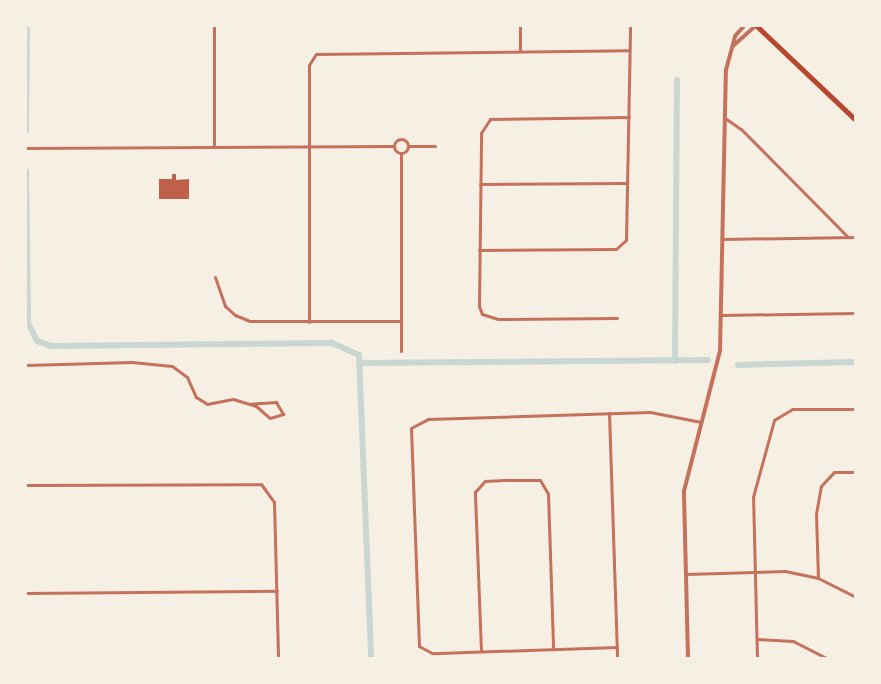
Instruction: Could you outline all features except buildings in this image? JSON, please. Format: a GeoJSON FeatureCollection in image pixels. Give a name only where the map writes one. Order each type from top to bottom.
{"type":"FeatureCollection","features":[{"type":"Feature","properties":{"kind":"main road"},"geometry":{"type":"LineString","coordinates":[[756,26],[855,120]]}},
{"type":"Feature","properties":{"kind":"street"},"geometry":{"type":"LineString","coordinates":[[214,26],[214,147]]}},
{"type":"Feature","properties":{"kind":"street"},"geometry":{"type":"LineString","coordinates":[[520,26],[520,51]]}},
{"type":"Feature","properties":{"kind":"street"},"geometry":{"type":"LineString","coordinates":[[479,250],[618,248],[626,240],[630,26]]}},
{"type":"Feature","properties":{"kind":"street"},"geometry":{"type":"LineString","coordinates":[[688,658],[684,490],[718,359],[722,315],[725,118],[730,49],[744,26]]}},
{"type":"Feature","properties":{"kind":"street"},"geometry":{"type":"LineString","coordinates":[[730,49],[756,26]]}},
{"type":"Feature","properties":{"kind":"street"},"geometry":{"type":"LineString","coordinates":[[309,322],[309,65],[312,57],[321,52],[630,50]]}},
{"type":"Feature","properties":{"kind":"street"},"geometry":{"type":"LineString","coordinates":[[617,318],[498,319],[482,314],[479,306],[481,133],[490,119],[629,117]]}},
{"type":"Feature","properties":{"kind":"street"},"geometry":{"type":"LineString","coordinates":[[725,118],[741,129],[848,237]]}},
{"type":"Feature","properties":{"kind":"street"},"geometry":{"type":"LineString","coordinates":[[26,148],[393,146],[402,139],[408,146]]}},
{"type":"Feature","properties":{"kind":"street"},"geometry":{"type":"LineString","coordinates":[[393,146],[401,153]]}},
{"type":"Feature","properties":{"kind":"street"},"geometry":{"type":"LineString","coordinates":[[401,351],[401,153],[408,146],[435,146]]}},
{"type":"Feature","properties":{"kind":"street"},"geometry":{"type":"LineString","coordinates":[[480,184],[627,183]]}},
{"type":"Feature","properties":{"kind":"street"},"geometry":{"type":"LineString","coordinates":[[723,239],[855,237]]}},
{"type":"Feature","properties":{"kind":"street"},"geometry":{"type":"LineString","coordinates":[[215,277],[225,306],[241,318],[309,322],[401,321]]}},
{"type":"Feature","properties":{"kind":"street"},"geometry":{"type":"LineString","coordinates":[[722,315],[855,313]]}},
{"type":"Feature","properties":{"kind":"street"},"geometry":{"type":"LineString","coordinates":[[26,365],[161,365],[187,377],[200,401],[216,404],[233,399],[250,404],[270,418],[283,414],[276,402],[250,404]]}},
{"type":"Feature","properties":{"kind":"street"},"geometry":{"type":"LineString","coordinates":[[758,658],[753,497],[774,420],[792,409],[855,409]]}},
{"type":"Feature","properties":{"kind":"street"},"geometry":{"type":"LineString","coordinates":[[617,647],[432,653],[419,646],[411,428],[428,419],[609,413],[659,412],[701,422]]}},
{"type":"Feature","properties":{"kind":"street"},"geometry":{"type":"LineString","coordinates":[[609,413],[617,658]]}},
{"type":"Feature","properties":{"kind":"street"},"geometry":{"type":"LineString","coordinates":[[818,578],[816,514],[821,486],[834,472],[855,472]]}},
{"type":"Feature","properties":{"kind":"street"},"geometry":{"type":"LineString","coordinates":[[481,651],[476,492],[484,481],[522,479],[540,480],[549,494],[553,648]]}},
{"type":"Feature","properties":{"kind":"street"},"geometry":{"type":"LineString","coordinates":[[26,485],[261,484],[274,502],[279,658]]}},
{"type":"Feature","properties":{"kind":"street"},"geometry":{"type":"LineString","coordinates":[[685,574],[785,572],[818,578],[855,597]]}},
{"type":"Feature","properties":{"kind":"street"},"geometry":{"type":"LineString","coordinates":[[26,593],[277,591]]}},
{"type":"Feature","properties":{"kind":"street"},"geometry":{"type":"LineString","coordinates":[[757,639],[793,641],[826,658]]}},
{"type":"Feature","properties":{"kind":"waterway"},"geometry":{"type":"LineString","coordinates":[[26,131],[27,26]]}},
{"type":"Feature","properties":{"kind":"waterway"},"geometry":{"type":"LineString","coordinates":[[675,361],[677,80]]}},
{"type":"Feature","properties":{"kind":"waterway"},"geometry":{"type":"LineString","coordinates":[[26,171],[28,323],[37,341],[51,346],[332,343],[359,355],[371,658]]}},
{"type":"Feature","properties":{"kind":"waterway"},"geometry":{"type":"LineString","coordinates":[[362,363],[708,360]]}},
{"type":"Feature","properties":{"kind":"waterway"},"geometry":{"type":"LineString","coordinates":[[738,365],[856,362]]}}]}
